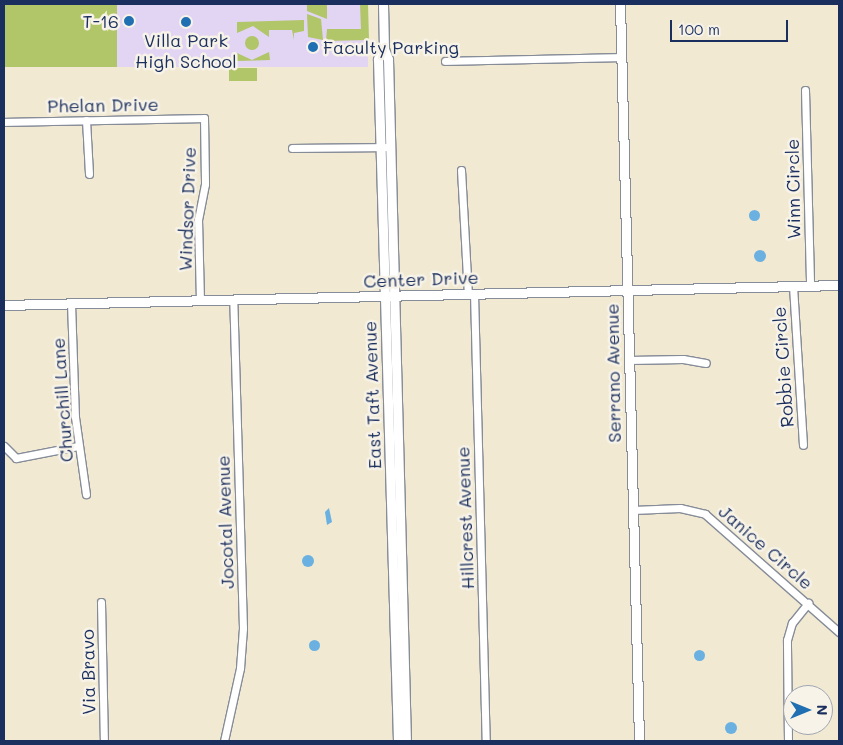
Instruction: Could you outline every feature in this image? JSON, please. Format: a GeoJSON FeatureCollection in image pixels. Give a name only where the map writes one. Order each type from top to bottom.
{"type":"FeatureCollection","features":[{"type":"Feature","properties":{"kind":"street","name":"East Taft Avenue"},"geometry":{"type":"LineString","coordinates":[[383,4],[384,49],[388,59],[391,147],[390,296]]}},
{"type":"Feature","properties":{"kind":"street","name":"Serrano Avenue"},"geometry":{"type":"LineString","coordinates":[[620,4],[639,741]]}},
{"type":"Feature","properties":{"kind":"street","name":"East Taft Avenue"},"geometry":{"type":"LineString","coordinates":[[384,49],[378,59],[390,296],[398,588],[398,741]]}},
{"type":"Feature","properties":{"kind":"street"},"geometry":{"type":"LineString","coordinates":[[445,61],[621,57]]}},
{"type":"Feature","properties":{"kind":"street","name":"Winn Circle"},"geometry":{"type":"LineString","coordinates":[[805,90],[810,286]]}},
{"type":"Feature","properties":{"kind":"street","name":"Phelan Drive"},"geometry":{"type":"LineString","coordinates":[[4,122],[204,118]]}},
{"type":"Feature","properties":{"kind":"street","name":"Windsor Drive"},"geometry":{"type":"LineString","coordinates":[[200,300],[204,118]]}},
{"type":"Feature","properties":{"kind":"street"},"geometry":{"type":"LineString","coordinates":[[86,120],[89,174]]}},
{"type":"Feature","properties":{"kind":"street"},"geometry":{"type":"LineString","coordinates":[[292,148],[391,147]]}},
{"type":"Feature","properties":{"kind":"street","name":"Hillcrest Avenue"},"geometry":{"type":"LineString","coordinates":[[461,170],[471,293],[486,741]]}},
{"type":"Feature","properties":{"kind":"street","name":"Center Drive"},"geometry":{"type":"LineString","coordinates":[[4,305],[839,285]]}},
{"type":"Feature","properties":{"kind":"street","name":"Robbie Circle"},"geometry":{"type":"LineString","coordinates":[[793,286],[803,445]]}},
{"type":"Feature","properties":{"kind":"street","name":"Jocotal Avenue"},"geometry":{"type":"LineString","coordinates":[[224,741],[240,668],[243,628],[233,300]]}},
{"type":"Feature","properties":{"kind":"street","name":"Churchill Lane"},"geometry":{"type":"LineString","coordinates":[[71,304],[78,446],[86,494]]}},
{"type":"Feature","properties":{"kind":"street"},"geometry":{"type":"LineString","coordinates":[[629,360],[683,359],[706,364]]}},
{"type":"Feature","properties":{"kind":"street"},"geometry":{"type":"LineString","coordinates":[[4,446],[16,458],[78,446]]}},
{"type":"Feature","properties":{"kind":"street","name":"Janice Circle"},"geometry":{"type":"LineString","coordinates":[[633,510],[680,508],[705,514],[839,632]]}},
{"type":"Feature","properties":{"kind":"street","name":"East Taft Avenue"},"geometry":{"type":"LineString","coordinates":[[398,588],[406,741]]}},
{"type":"Feature","properties":{"kind":"street","name":"Via Bravo"},"geometry":{"type":"LineString","coordinates":[[101,602],[104,741]]}},
{"type":"Feature","properties":{"kind":"street"},"geometry":{"type":"LineString","coordinates":[[788,741],[786,640],[808,603]]}},
{"type":"Feature","properties":{"kind":"shaded area","name":"Villa Park High School"},"geometry":{"type":"Polygon","coordinates":[[[4,4],[368,4],[368,67],[4,67],[4,4]]]}},
{"type":"Feature","properties":{"kind":"green space"},"geometry":{"type":"Polygon","coordinates":[[[4,4],[117,4],[117,67],[4,67],[4,4]]]}},
{"type":"Feature","properties":{"kind":"green space"},"geometry":{"type":"Polygon","coordinates":[[[307,4],[327,4],[327,19],[307,11],[307,4]]]}},
{"type":"Feature","properties":{"kind":"green space"},"geometry":{"type":"Polygon","coordinates":[[[360,4],[368,4],[369,40],[326,41],[327,29],[361,29],[360,4]]]}},
{"type":"Feature","properties":{"kind":"green space"},"geometry":{"type":"Polygon","coordinates":[[[307,14],[321,19],[323,40],[308,37],[307,14]]]}},
{"type":"Feature","properties":{"kind":"green space"},"geometry":{"type":"Polygon","coordinates":[[[304,20],[304,31],[294,33],[294,40],[292,30],[269,30],[269,37],[253,26],[237,33],[237,22],[304,20]]]}},
{"type":"Feature","properties":{"kind":"green space"},"geometry":{"type":"Polygon","coordinates":[[[252,36],[257,38],[259,43],[257,48],[252,50],[247,48],[245,43],[247,38],[252,36]]]}},
{"type":"Feature","properties":{"kind":"green space"},"geometry":{"type":"Polygon","coordinates":[[[269,52],[270,60],[236,61],[237,53],[252,60],[269,52]]]}},
{"type":"Feature","properties":{"kind":"green space"},"geometry":{"type":"Polygon","coordinates":[[[229,68],[257,68],[257,81],[229,81],[229,68]]]}},
{"type":"Feature","properties":{"kind":"water"},"geometry":{"type":"Polygon","coordinates":[[[754,209],[760,215],[754,221],[748,215],[754,209]]]}},
{"type":"Feature","properties":{"kind":"water"},"geometry":{"type":"Polygon","coordinates":[[[760,250],[766,256],[760,262],[754,256],[760,250]]]}},
{"type":"Feature","properties":{"kind":"water"},"geometry":{"type":"Polygon","coordinates":[[[329,508],[332,522],[327,525],[325,512],[329,508]]]}},
{"type":"Feature","properties":{"kind":"water"},"geometry":{"type":"Polygon","coordinates":[[[308,555],[314,561],[308,567],[302,561],[308,555]]]}},
{"type":"Feature","properties":{"kind":"water"},"geometry":{"type":"Polygon","coordinates":[[[312,640],[316,640],[319,645],[318,649],[312,650],[309,647],[309,643],[312,640]]]}},
{"type":"Feature","properties":{"kind":"water"},"geometry":{"type":"Polygon","coordinates":[[[699,649],[705,655],[699,661],[693,655],[699,649]]]}},
{"type":"Feature","properties":{"kind":"water"},"geometry":{"type":"Polygon","coordinates":[[[729,722],[733,722],[737,728],[733,734],[729,734],[725,730],[725,726],[729,722]]]}},
{"type":"Feature","properties":{"kind":"place","name":"T-16"},"geometry":{"type":"Point","coordinates":[129,21]}},
{"type":"Feature","properties":{"kind":"place","name":"Villa Park High School"},"geometry":{"type":"Point","coordinates":[186,22]}},
{"type":"Feature","properties":{"kind":"place","name":"Faculty Parking"},"geometry":{"type":"Point","coordinates":[313,47]}}]}
